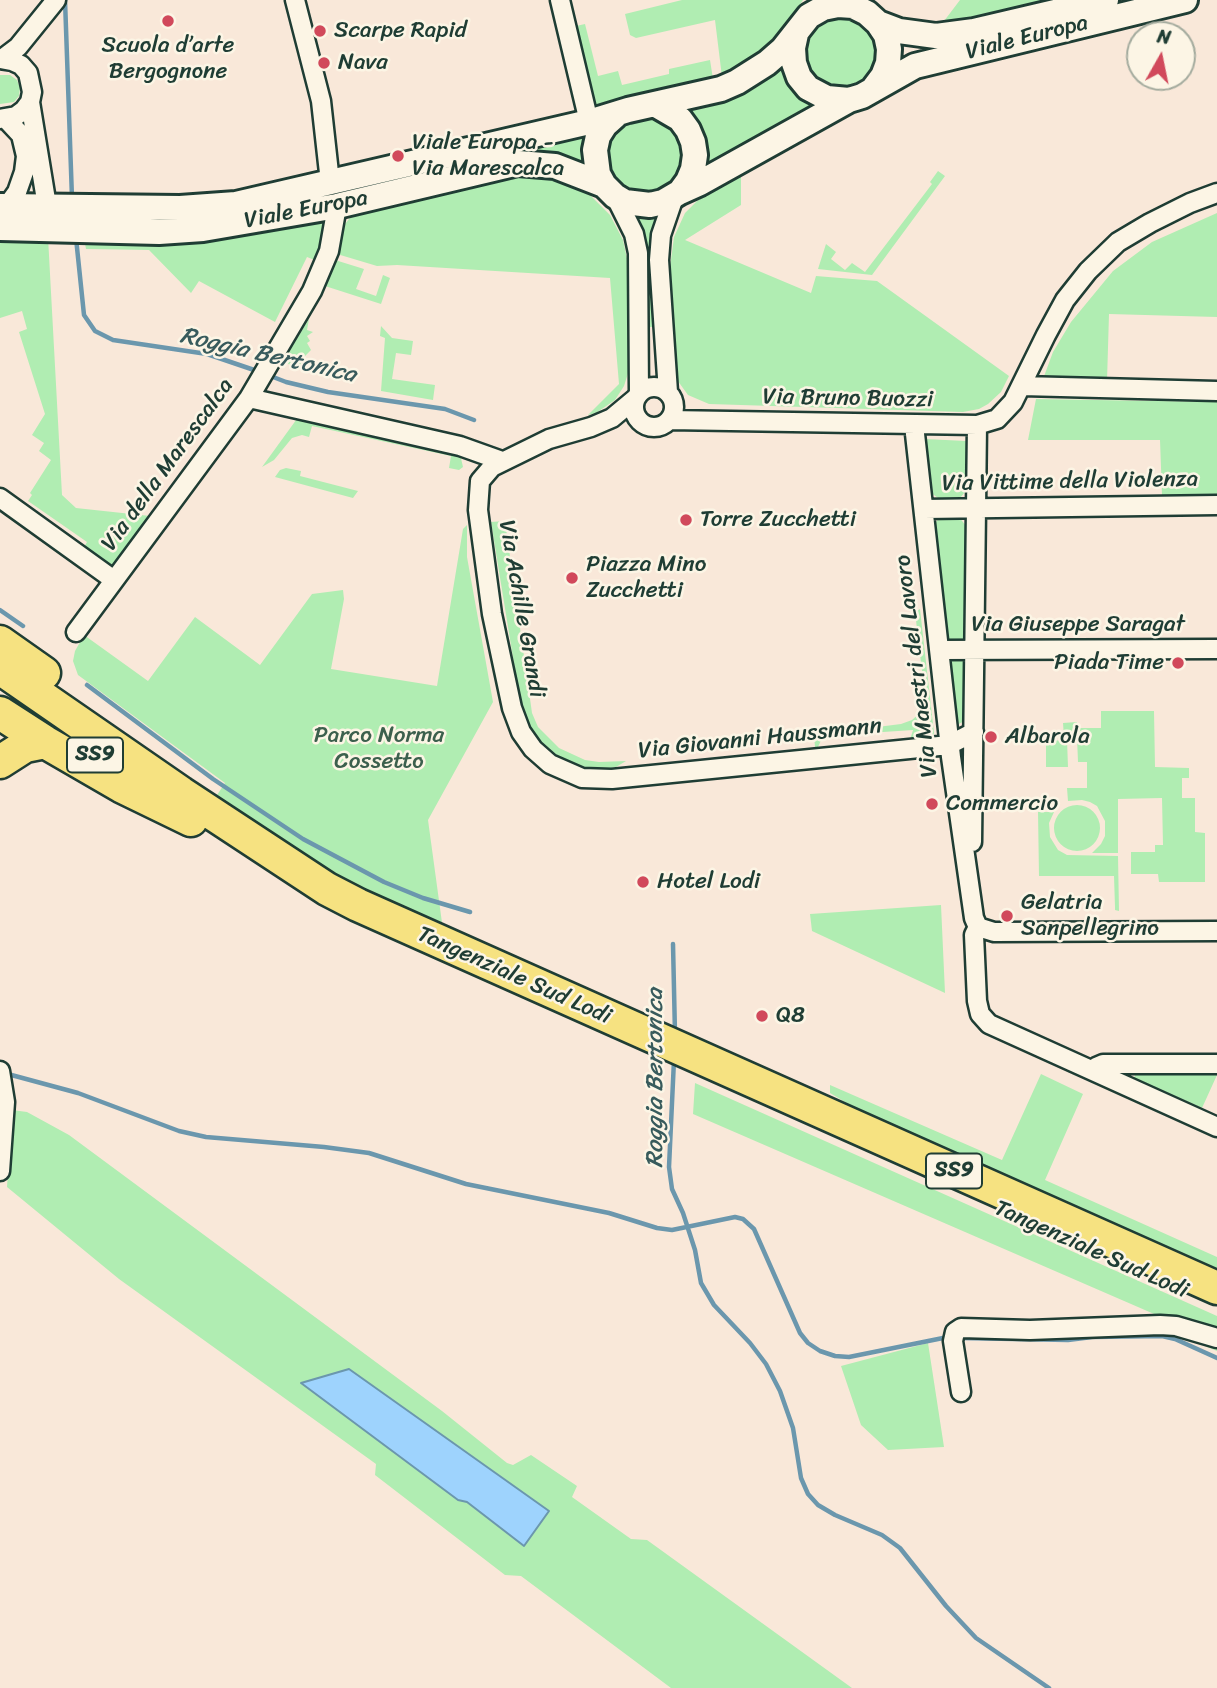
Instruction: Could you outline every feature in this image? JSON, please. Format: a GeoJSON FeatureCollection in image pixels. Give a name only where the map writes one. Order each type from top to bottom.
{"type":"FeatureCollection","features":[{"type":"Feature","properties":{"kind":"highway"},"geometry":{"type":"LineString","coordinates":[[0,642],[110,721],[159,762],[186,807]]}},
{"type":"Feature","properties":{"kind":"highway","name":"Tangenziale Sud Lodi"},"geometry":{"type":"LineString","coordinates":[[0,668],[186,807]]}},
{"type":"Feature","properties":{"kind":"highway","name":"Tangenziale Sud Lodi"},"geometry":{"type":"LineString","coordinates":[[0,690],[186,807],[337,894],[402,926],[692,1063],[1217,1288]]}},
{"type":"Feature","properties":{"kind":"highway"},"geometry":{"type":"LineString","coordinates":[[0,713],[121,786],[186,807]]}},
{"type":"Feature","properties":{"kind":"highway"},"geometry":{"type":"LineString","coordinates":[[0,762],[25,746],[45,742]]}},
{"type":"Feature","properties":{"kind":"highway","name":"Tangenziale Sud Lodi"},"geometry":{"type":"LineString","coordinates":[[692,1063],[1217,1306]]}},
{"type":"Feature","properties":{"kind":"street"},"geometry":{"type":"LineString","coordinates":[[1,59],[19,47],[56,0]]}},
{"type":"Feature","properties":{"kind":"street"},"geometry":{"type":"LineString","coordinates":[[295,0],[321,101],[330,182]]}},
{"type":"Feature","properties":{"kind":"street"},"geometry":{"type":"LineString","coordinates":[[560,0],[589,122],[598,174],[634,234],[638,253],[638,396],[635,413],[643,424]]}},
{"type":"Feature","properties":{"kind":"street","name":"Viale Europa"},"geometry":{"type":"LineString","coordinates":[[69,216],[159,232],[203,229],[337,206],[519,163],[555,166],[609,190],[625,202],[650,205],[710,177],[915,66],[976,40],[1106,0]]}},
{"type":"Feature","properties":{"kind":"street","name":"Viale Europa"},"geometry":{"type":"LineString","coordinates":[[2,215],[69,216],[236,204],[615,116],[628,110],[656,106],[721,89],[737,82],[767,63],[808,17],[823,8],[838,5],[853,6],[899,31],[920,36],[976,40],[1182,1]]}},
{"type":"Feature","properties":{"kind":"street"},"geometry":{"type":"LineString","coordinates":[[867,12],[886,35],[889,49],[885,70],[874,88]]}},
{"type":"Feature","properties":{"kind":"street"},"geometry":{"type":"LineString","coordinates":[[808,17],[793,48],[794,63],[799,76],[808,88],[827,98],[849,100]]}},
{"type":"Feature","properties":{"kind":"street"},"geometry":{"type":"LineString","coordinates":[[3,119],[16,116],[30,102],[33,92],[28,73],[27,49],[37,22]]}},
{"type":"Feature","properties":{"kind":"street"},"geometry":{"type":"LineString","coordinates":[[1,59],[21,65],[28,73]]}},
{"type":"Feature","properties":{"kind":"street"},"geometry":{"type":"LineString","coordinates":[[30,102],[69,216]]}},
{"type":"Feature","properties":{"kind":"street"},"geometry":{"type":"LineString","coordinates":[[576,432],[643,424],[659,427],[673,414],[659,260],[662,234],[677,194],[688,181],[695,155],[688,130],[680,119],[656,106]]}},
{"type":"Feature","properties":{"kind":"street"},"geometry":{"type":"LineString","coordinates":[[595,150],[598,136],[615,116]]}},
{"type":"Feature","properties":{"kind":"street"},"geometry":{"type":"LineString","coordinates":[[2,215],[17,192],[26,156],[20,135],[3,119]]}},
{"type":"Feature","properties":{"kind":"street"},"geometry":{"type":"LineString","coordinates":[[977,425],[998,419],[1013,402],[1065,300],[1088,271],[1118,242],[1190,203],[1217,193]]}},
{"type":"Feature","properties":{"kind":"street","name":"Via della Marescalca"},"geometry":{"type":"LineString","coordinates":[[76,632],[249,398],[312,292],[333,237],[337,206]]}},
{"type":"Feature","properties":{"kind":"street"},"geometry":{"type":"LineString","coordinates":[[1022,386],[1217,391]]}},
{"type":"Feature","properties":{"kind":"street"},"geometry":{"type":"LineString","coordinates":[[249,398],[460,446],[502,461],[549,439],[611,418],[652,387],[661,388],[670,397]]}},
{"type":"Feature","properties":{"kind":"street","name":"Via Bruno Buozzi"},"geometry":{"type":"LineString","coordinates":[[670,397],[700,417],[717,421]]}},
{"type":"Feature","properties":{"kind":"street","name":"Via Bruno Buozzi"},"geometry":{"type":"LineString","coordinates":[[669,420],[977,425]]}},
{"type":"Feature","properties":{"kind":"street","name":"Via Maestri del Lavoro"},"geometry":{"type":"LineString","coordinates":[[914,425],[949,745],[974,918],[978,926],[973,940],[980,1014],[989,1024],[1094,1071]]}},
{"type":"Feature","properties":{"kind":"street","name":"Via Maestri del Lavoro"},"geometry":{"type":"LineString","coordinates":[[972,902],[977,425]]}},
{"type":"Feature","properties":{"kind":"street","name":"Via Achille Grandi"},"geometry":{"type":"LineString","coordinates":[[502,461],[485,474],[478,490],[478,510],[492,614],[512,708],[521,732],[533,749],[550,764]]}},
{"type":"Feature","properties":{"kind":"street"},"geometry":{"type":"LineString","coordinates":[[0,498],[114,580]]}},
{"type":"Feature","properties":{"kind":"street","name":"Via Vittime della Violenza"},"geometry":{"type":"LineString","coordinates":[[923,509],[1217,505]]}},
{"type":"Feature","properties":{"kind":"street","name":"Via Giuseppe Saragat"},"geometry":{"type":"LineString","coordinates":[[940,650],[1217,649]]}},
{"type":"Feature","properties":{"kind":"street","name":"Via Giovanni Haussmann"},"geometry":{"type":"LineString","coordinates":[[550,764],[582,778],[612,779],[949,745],[974,732]]}},
{"type":"Feature","properties":{"kind":"street"},"geometry":{"type":"LineString","coordinates":[[978,926],[994,932],[1217,931]]}},
{"type":"Feature","properties":{"kind":"street"},"geometry":{"type":"LineString","coordinates":[[1217,1064],[1103,1065],[1096,1067],[1094,1071],[1217,1127]]}},
{"type":"Feature","properties":{"kind":"street"},"geometry":{"type":"LineString","coordinates":[[0,1171],[5,1102],[1,1074]]}},
{"type":"Feature","properties":{"kind":"street"},"geometry":{"type":"LineString","coordinates":[[961,1392],[954,1336],[961,1328],[1031,1330],[1160,1325],[1176,1326],[1217,1338]]}},
{"type":"Feature","properties":{"kind":"green space"},"geometry":{"type":"Polygon","coordinates":[[[682,0],[803,0],[788,23],[757,54],[722,77],[715,20],[636,38],[630,35],[625,14],[682,0]]]}},
{"type":"Feature","properties":{"kind":"green space"},"geometry":{"type":"Polygon","coordinates":[[[960,0],[1057,0],[972,21],[941,25],[960,0]]]}},
{"type":"Feature","properties":{"kind":"green space"},"geometry":{"type":"Polygon","coordinates":[[[846,12],[877,33],[879,70],[846,94],[808,78],[802,37],[810,25],[846,12]]]}},
{"type":"Feature","properties":{"kind":"green space"},"geometry":{"type":"Polygon","coordinates":[[[585,24],[598,76],[618,71],[622,85],[669,74],[669,69],[710,60],[713,79],[594,108],[576,26],[585,24]]]}},
{"type":"Feature","properties":{"kind":"green space"},"geometry":{"type":"Polygon","coordinates":[[[784,59],[822,103],[703,173],[677,111],[784,59]]]}},
{"type":"Feature","properties":{"kind":"green space"},"geometry":{"type":"Polygon","coordinates":[[[0,75],[10,75],[17,80],[19,96],[14,102],[0,104],[0,75]]]}},
{"type":"Feature","properties":{"kind":"green space"},"geometry":{"type":"Polygon","coordinates":[[[656,115],[677,129],[686,163],[667,191],[634,196],[607,176],[605,140],[621,121],[656,115]]]}},
{"type":"Feature","properties":{"kind":"green space"},"geometry":{"type":"Polygon","coordinates":[[[582,130],[591,170],[577,164],[354,193],[352,183],[582,130]]]}},
{"type":"Feature","properties":{"kind":"green space"},"geometry":{"type":"Polygon","coordinates":[[[938,171],[945,176],[872,275],[818,269],[826,244],[836,252],[831,259],[845,270],[852,263],[865,272],[932,184],[930,182],[938,171]]]}},
{"type":"Feature","properties":{"kind":"green space"},"geometry":{"type":"Polygon","coordinates":[[[513,173],[545,173],[585,190],[610,215],[623,240],[628,263],[630,367],[624,386],[615,400],[596,413],[588,415],[619,384],[610,278],[377,266],[337,254],[345,224],[353,214],[513,173]]]}},
{"type":"Feature","properties":{"kind":"green space"},"geometry":{"type":"Polygon","coordinates":[[[741,173],[741,205],[685,240],[811,293],[816,276],[877,281],[1009,376],[1001,392],[979,409],[963,412],[709,404],[688,395],[675,377],[670,267],[674,237],[685,213],[697,201],[741,173]]]}},
{"type":"Feature","properties":{"kind":"green space"},"geometry":{"type":"Polygon","coordinates":[[[662,208],[655,327],[650,327],[646,243],[634,213],[662,208]]]}},
{"type":"Feature","properties":{"kind":"green space"},"geometry":{"type":"Polygon","coordinates":[[[1217,213],[1217,317],[1109,314],[1107,381],[1043,379],[1053,352],[1071,322],[1113,271],[1152,242],[1217,213]]]}},
{"type":"Feature","properties":{"kind":"green space"},"geometry":{"type":"Polygon","coordinates":[[[322,218],[325,223],[323,245],[317,261],[307,257],[275,322],[199,281],[191,293],[149,250],[86,249],[84,238],[322,218]]]}},
{"type":"Feature","properties":{"kind":"green space"},"geometry":{"type":"Polygon","coordinates":[[[0,237],[48,237],[62,495],[76,508],[150,516],[114,564],[106,565],[83,549],[87,542],[28,501],[32,495],[30,493],[51,460],[39,451],[44,443],[32,435],[45,414],[19,332],[27,329],[22,311],[0,318],[0,237]]]}},
{"type":"Feature","properties":{"kind":"green space"},"geometry":{"type":"Polygon","coordinates":[[[335,260],[364,269],[356,289],[376,296],[383,275],[390,278],[381,304],[325,286],[335,260]]]}},
{"type":"Feature","properties":{"kind":"green space"},"geometry":{"type":"Polygon","coordinates":[[[309,319],[307,330],[313,332],[307,336],[310,341],[307,343],[311,350],[301,360],[307,370],[282,362],[309,319]]]}},
{"type":"Feature","properties":{"kind":"green space"},"geometry":{"type":"Polygon","coordinates":[[[381,326],[392,338],[413,341],[411,355],[396,353],[392,379],[435,385],[433,400],[381,391],[385,338],[380,336],[381,326]]]}},
{"type":"Feature","properties":{"kind":"green space"},"geometry":{"type":"Polygon","coordinates":[[[1036,399],[1217,402],[1217,495],[1162,495],[1160,440],[1028,440],[1036,399]]]}},
{"type":"Feature","properties":{"kind":"green space"},"geometry":{"type":"Polygon","coordinates":[[[299,416],[460,454],[463,467],[459,470],[449,468],[451,456],[312,426],[309,437],[302,435],[292,438],[274,460],[262,467],[299,416]]]}},
{"type":"Feature","properties":{"kind":"green space"},"geometry":{"type":"Polygon","coordinates":[[[925,439],[966,441],[966,491],[959,499],[938,498],[930,492],[925,439]]]}},
{"type":"Feature","properties":{"kind":"green space"},"geometry":{"type":"Polygon","coordinates":[[[286,468],[301,471],[300,476],[358,491],[353,498],[275,477],[280,470],[286,468]]]}},
{"type":"Feature","properties":{"kind":"green space"},"geometry":{"type":"Polygon","coordinates":[[[959,517],[966,526],[965,637],[948,639],[933,526],[939,518],[959,517]]]}},
{"type":"Feature","properties":{"kind":"green space"},"geometry":{"type":"Polygon","coordinates":[[[505,521],[532,713],[538,727],[559,748],[585,760],[626,761],[616,767],[603,770],[585,769],[567,763],[538,742],[528,725],[521,707],[491,522],[505,521]]]}},
{"type":"Feature","properties":{"kind":"green space","name":"Parco Norma Cossetto"},"geometry":{"type":"Polygon","coordinates":[[[467,525],[467,557],[493,702],[428,820],[443,930],[380,903],[286,849],[217,795],[225,783],[78,675],[73,661],[84,635],[148,681],[195,617],[260,665],[312,594],[343,590],[344,599],[331,669],[437,686],[463,529],[467,525]]]}},
{"type":"Feature","properties":{"kind":"green space"},"geometry":{"type":"Polygon","coordinates":[[[920,609],[933,735],[925,739],[910,740],[913,730],[823,736],[818,747],[815,747],[814,735],[901,724],[912,720],[922,711],[925,696],[915,612],[920,609]]]}},
{"type":"Feature","properties":{"kind":"green space"},"geometry":{"type":"Polygon","coordinates":[[[963,656],[966,660],[966,720],[957,725],[954,724],[948,660],[951,657],[963,656]]]}},
{"type":"Feature","properties":{"kind":"green space"},"geometry":{"type":"Polygon","coordinates":[[[1101,711],[1154,711],[1155,767],[1189,768],[1189,778],[1182,778],[1182,798],[1195,798],[1195,832],[1205,833],[1205,882],[1159,882],[1158,874],[1131,874],[1131,852],[1155,852],[1155,845],[1163,845],[1162,798],[1118,799],[1118,853],[1092,853],[1105,836],[1105,821],[1097,806],[1090,802],[1068,801],[1067,788],[1087,788],[1087,762],[1078,762],[1077,737],[1064,737],[1063,723],[1077,722],[1077,728],[1101,728],[1101,711]]]}},
{"type":"Feature","properties":{"kind":"green space"},"geometry":{"type":"Polygon","coordinates":[[[1067,740],[1068,767],[1046,767],[1046,741],[1067,740]]]}},
{"type":"Feature","properties":{"kind":"green space"},"geometry":{"type":"Polygon","coordinates":[[[1077,805],[1093,812],[1100,828],[1093,844],[1077,851],[1061,844],[1054,828],[1061,812],[1077,805]]]}},
{"type":"Feature","properties":{"kind":"green space"},"geometry":{"type":"Polygon","coordinates":[[[1038,812],[1054,812],[1049,823],[1050,837],[1058,850],[1067,855],[1118,856],[1119,911],[1115,910],[1114,876],[1039,876],[1038,812]]]}},
{"type":"Feature","properties":{"kind":"green space"},"geometry":{"type":"Polygon","coordinates":[[[941,905],[945,993],[812,931],[810,914],[941,905]]]}},
{"type":"Feature","properties":{"kind":"green space"},"geometry":{"type":"Polygon","coordinates":[[[1041,1074],[1083,1094],[1045,1180],[1217,1257],[1217,1279],[865,1114],[830,1093],[830,1085],[1002,1160],[1041,1074]]]}},
{"type":"Feature","properties":{"kind":"green space"},"geometry":{"type":"Polygon","coordinates":[[[1135,1075],[1217,1075],[1202,1108],[1134,1078],[1135,1075]]]}},
{"type":"Feature","properties":{"kind":"green space"},"geometry":{"type":"Polygon","coordinates":[[[695,1083],[1217,1316],[1217,1351],[1170,1332],[1161,1317],[693,1114],[695,1083]]]}},
{"type":"Feature","properties":{"kind":"green space"},"geometry":{"type":"Polygon","coordinates":[[[12,1110],[27,1112],[69,1135],[442,1411],[507,1463],[513,1465],[531,1455],[577,1486],[572,1497],[631,1539],[647,1540],[852,1688],[671,1688],[521,1576],[505,1575],[375,1475],[376,1464],[119,1279],[7,1187],[12,1110]]]}},
{"type":"Feature","properties":{"kind":"green space"},"geometry":{"type":"Polygon","coordinates":[[[928,1343],[944,1447],[888,1450],[861,1425],[841,1366],[928,1343]]]}},
{"type":"Feature","properties":{"kind":"water"},"geometry":{"type":"Polygon","coordinates":[[[349,1369],[549,1511],[524,1546],[301,1383],[349,1369]]]}},
{"type":"Feature","properties":{"kind":"waterway","name":"Roggia Bertonica"},"geometry":{"type":"LineString","coordinates":[[65,0],[72,198]]}},
{"type":"Feature","properties":{"kind":"waterway","name":"Roggia Bertonica"},"geometry":{"type":"LineString","coordinates":[[76,238],[84,315],[95,331],[113,340],[207,354],[260,372]]}},
{"type":"Feature","properties":{"kind":"waterway","name":"Roggia Bertonica"},"geometry":{"type":"LineString","coordinates":[[268,375],[328,392],[445,409],[474,420]]}},
{"type":"Feature","properties":{"kind":"waterway"},"geometry":{"type":"LineString","coordinates":[[0,610],[23,626]]}},
{"type":"Feature","properties":{"kind":"waterway"},"geometry":{"type":"LineString","coordinates":[[87,685],[213,779],[303,839],[384,882],[423,898],[470,912]]}},
{"type":"Feature","properties":{"kind":"waterway","name":"Roggia Bertonica"},"geometry":{"type":"LineString","coordinates":[[673,944],[675,1034]]}},
{"type":"Feature","properties":{"kind":"waterway","name":"Roggia Bertonica"},"geometry":{"type":"LineString","coordinates":[[674,1060],[669,1167],[672,1189],[695,1250],[701,1283],[714,1305],[766,1364],[780,1391],[793,1428],[801,1478],[808,1494],[818,1505],[835,1515],[882,1535],[900,1548],[946,1606],[976,1638],[1049,1688]]}},
{"type":"Feature","properties":{"kind":"waterway"},"geometry":{"type":"LineString","coordinates":[[4,1073],[78,1093],[179,1131],[206,1137],[369,1153],[466,1184],[609,1213],[657,1228],[672,1230],[735,1217],[743,1219],[754,1229],[800,1333],[820,1351],[849,1357],[948,1337]]}},
{"type":"Feature","properties":{"kind":"waterway"},"geometry":{"type":"LineString","coordinates":[[960,1338],[1068,1340],[1162,1336],[1217,1358]]}},
{"type":"Feature","properties":{"kind":"place","name":"Scuola d’arte Bergognone"},"geometry":{"type":"Point","coordinates":[168,21]}},
{"type":"Feature","properties":{"kind":"place","name":"Scarpe Rapid"},"geometry":{"type":"Point","coordinates":[320,31]}},
{"type":"Feature","properties":{"kind":"place","name":"Nava"},"geometry":{"type":"Point","coordinates":[324,63]}},
{"type":"Feature","properties":{"kind":"place","name":"Viale Europa - Via Marescalca"},"geometry":{"type":"Point","coordinates":[398,156]}},
{"type":"Feature","properties":{"kind":"place","name":"Torre Zucchetti"},"geometry":{"type":"Point","coordinates":[686,520]}},
{"type":"Feature","properties":{"kind":"place","name":"Piazza Mino Zucchetti"},"geometry":{"type":"Point","coordinates":[572,578]}},
{"type":"Feature","properties":{"kind":"place","name":"Piada Time"},"geometry":{"type":"Point","coordinates":[1178,663]}},
{"type":"Feature","properties":{"kind":"place","name":"Albarola"},"geometry":{"type":"Point","coordinates":[991,737]}},
{"type":"Feature","properties":{"kind":"place","name":"Commercio"},"geometry":{"type":"Point","coordinates":[932,804]}},
{"type":"Feature","properties":{"kind":"place","name":"Hotel Lodi"},"geometry":{"type":"Point","coordinates":[643,882]}},
{"type":"Feature","properties":{"kind":"place","name":"Gelatria Sanpellegrino"},"geometry":{"type":"Point","coordinates":[1007,916]}},
{"type":"Feature","properties":{"kind":"place","name":"Q8"},"geometry":{"type":"Point","coordinates":[762,1016]}}]}
